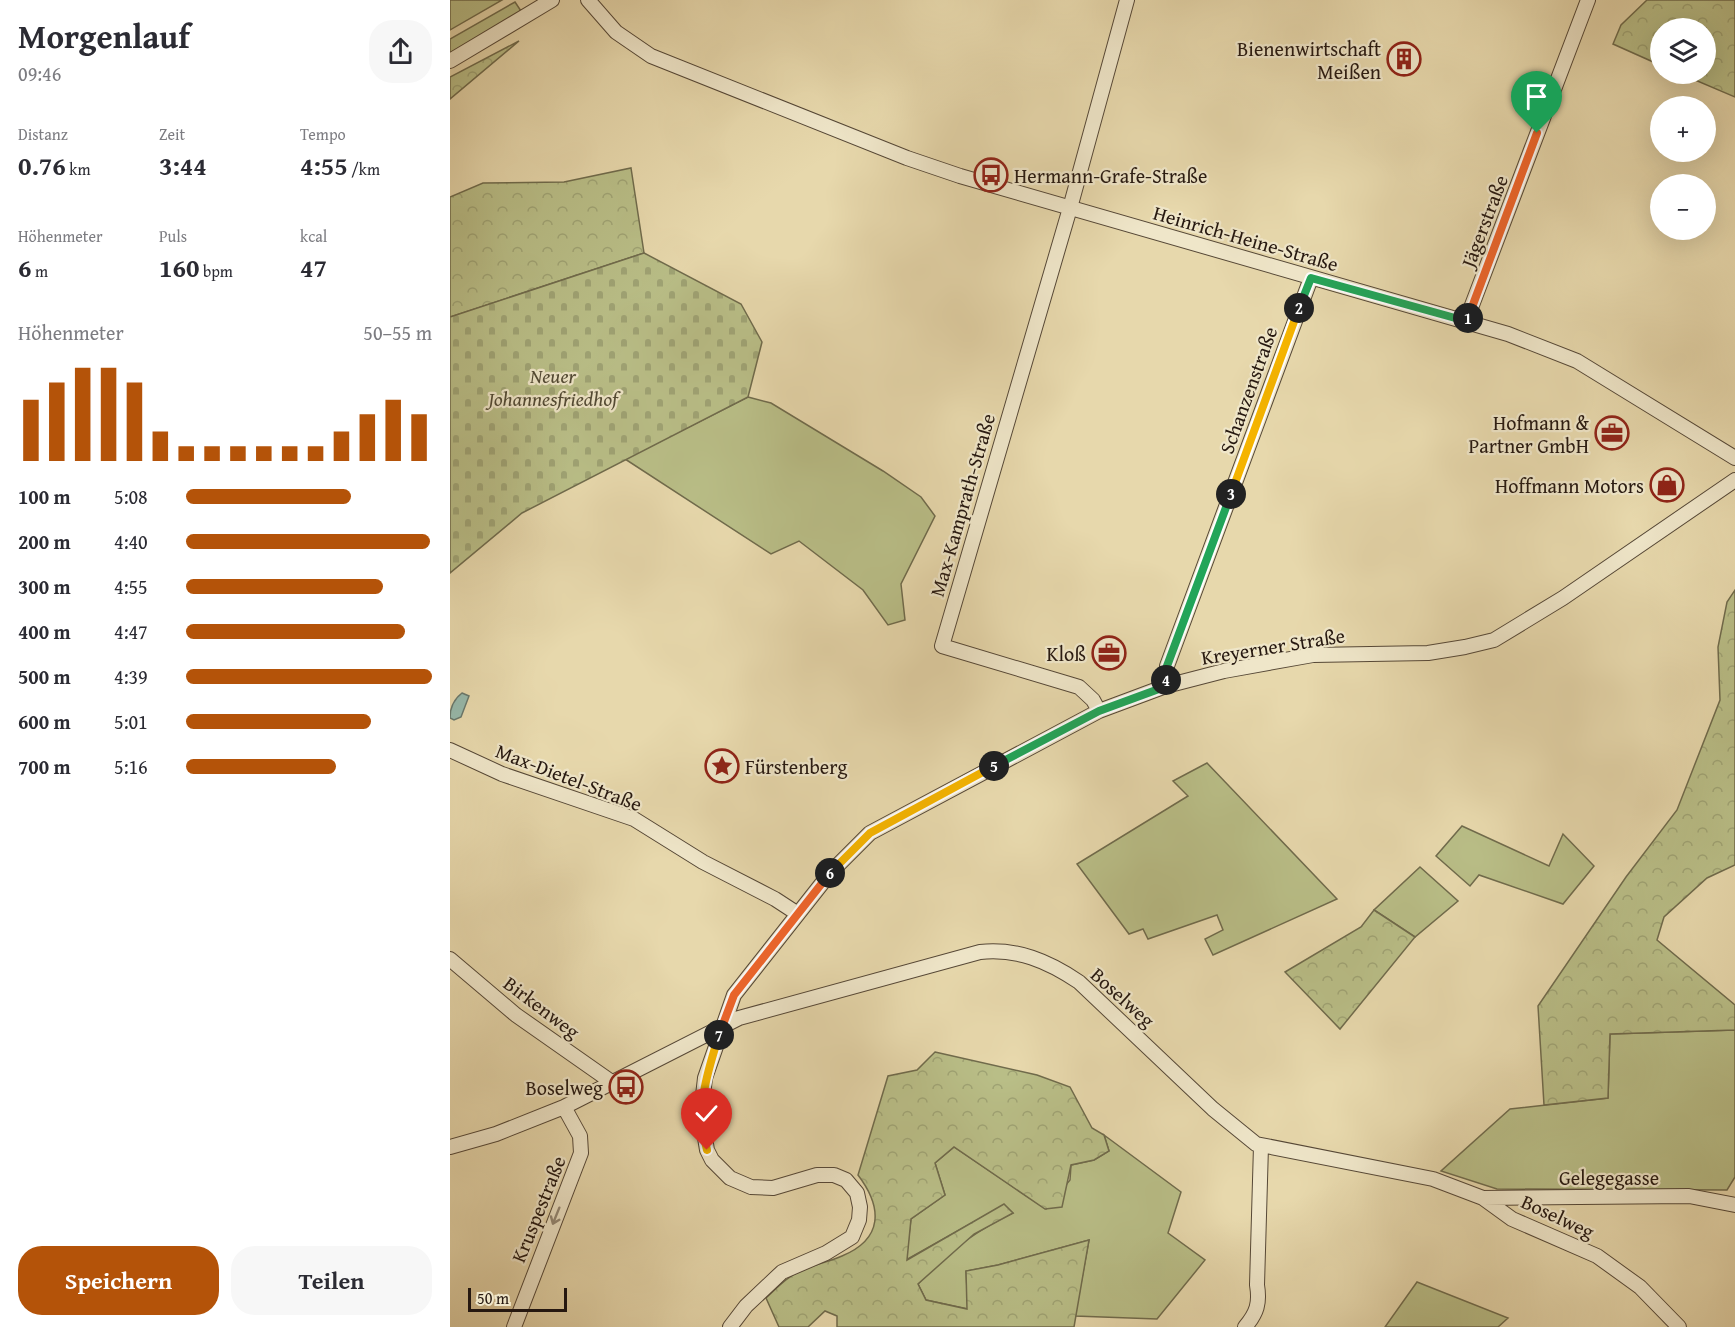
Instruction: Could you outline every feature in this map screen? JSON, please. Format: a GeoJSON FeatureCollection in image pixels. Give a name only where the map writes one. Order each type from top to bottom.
{"type":"FeatureCollection","features":[{"type":"Feature","properties":{"kind":"street"},"geometry":{"type":"LineString","coordinates":[[450,61],[552,0]]}},
{"type":"Feature","properties":{"kind":"street","name":"Heinrich-Heine-Straße"},"geometry":{"type":"LineString","coordinates":[[588,0],[616,32],[645,52],[908,158],[1070,208],[1466,321],[1508,334],[1578,361],[1735,458]]}},
{"type":"Feature","properties":{"kind":"street"},"geometry":{"type":"LineString","coordinates":[[1070,208],[1126,0]]}},
{"type":"Feature","properties":{"kind":"street","name":"Jägerstraße"},"geometry":{"type":"LineString","coordinates":[[1466,321],[1588,0]]}},
{"type":"Feature","properties":{"kind":"street","name":"Max-Kamprath-Straße"},"geometry":{"type":"LineString","coordinates":[[1070,208],[942,646],[1079,687],[1093,700],[1099,711]]}},
{"type":"Feature","properties":{"kind":"street","name":"Schanzenstraße"},"geometry":{"type":"LineString","coordinates":[[1167,686],[1167,666],[1311,278]]}},
{"type":"Feature","properties":{"kind":"street","name":"Kreyerner Straße"},"geometry":{"type":"LineString","coordinates":[[730,1327],[746,1306],[782,1272],[826,1253],[852,1237],[859,1221],[860,1207],[852,1185],[834,1175],[817,1175],[773,1188],[752,1187],[730,1179],[712,1160],[702,1134],[701,1113],[705,1078],[734,995],[831,872],[870,833],[1099,711],[1167,686],[1224,671],[1313,655],[1344,652],[1428,652],[1494,640],[1563,598],[1735,480]]}},
{"type":"Feature","properties":{"kind":"street","name":"Max-Dietel-Straße"},"geometry":{"type":"LineString","coordinates":[[450,750],[502,774],[633,819],[702,862],[775,899],[798,914]]}},
{"type":"Feature","properties":{"kind":"street","name":"Boselweg"},"geometry":{"type":"LineString","coordinates":[[450,1147],[496,1134],[564,1107],[739,1018],[980,952],[1015,952],[1054,966],[1079,982],[1213,1109],[1261,1146],[1433,1179],[1483,1197],[1512,1219],[1597,1256],[1640,1287],[1679,1327]]}},
{"type":"Feature","properties":{"kind":"street","name":"Birkenweg"},"geometry":{"type":"LineString","coordinates":[[450,959],[516,1015],[613,1083]]}},
{"type":"Feature","properties":{"kind":"street","name":"Kruspestraße"},"geometry":{"type":"LineString","coordinates":[[514,1327],[578,1162],[582,1145],[580,1136],[564,1107]]}},
{"type":"Feature","properties":{"kind":"street"},"geometry":{"type":"LineString","coordinates":[[1245,1327],[1253,1318],[1259,1300],[1257,1285],[1261,1146]]}},
{"type":"Feature","properties":{"kind":"street","name":"Gelegegasse"},"geometry":{"type":"LineString","coordinates":[[1483,1197],[1689,1196],[1735,1205]]}},
{"type":"Feature","properties":{"kind":"green space"},"geometry":{"type":"Polygon","coordinates":[[[450,0],[502,0],[450,30],[450,0]]]}},
{"type":"Feature","properties":{"kind":"green space"},"geometry":{"type":"Polygon","coordinates":[[[1647,0],[1735,0],[1735,97],[1704,84],[1716,84],[1716,18],[1650,18],[1650,61],[1613,44],[1621,25],[1647,0]]]}},
{"type":"Feature","properties":{"kind":"green space"},"geometry":{"type":"Polygon","coordinates":[[[515,2],[521,11],[450,53],[450,39],[515,2]]]}},
{"type":"Feature","properties":{"kind":"green space"},"geometry":{"type":"Polygon","coordinates":[[[519,41],[450,99],[450,77],[519,41]]]}},
{"type":"Feature","properties":{"kind":"green space"},"geometry":{"type":"Polygon","coordinates":[[[631,168],[644,253],[450,317],[450,197],[483,183],[564,182],[631,168]]]}},
{"type":"Feature","properties":{"kind":"green space","name":"Neuer Johannesfriedhof"},"geometry":{"type":"Polygon","coordinates":[[[644,253],[741,304],[762,342],[748,397],[522,513],[450,573],[450,317],[644,253]]]}},
{"type":"Feature","properties":{"kind":"green space"},"geometry":{"type":"Polygon","coordinates":[[[748,397],[771,403],[883,471],[921,497],[935,516],[901,584],[905,620],[888,625],[863,590],[799,541],[771,554],[625,459],[748,397]]]}},
{"type":"Feature","properties":{"kind":"green space"},"geometry":{"type":"Polygon","coordinates":[[[1735,590],[1735,865],[1707,878],[1664,917],[1657,940],[1735,1005],[1735,1030],[1610,1034],[1608,1098],[1544,1105],[1538,1006],[1626,877],[1677,810],[1720,700],[1718,647],[1727,602],[1735,590]]]}},
{"type":"Feature","properties":{"kind":"green space"},"geometry":{"type":"Polygon","coordinates":[[[1207,763],[1337,899],[1213,955],[1205,939],[1223,930],[1217,915],[1148,939],[1143,929],[1129,934],[1077,864],[1188,796],[1173,781],[1207,763]]]}},
{"type":"Feature","properties":{"kind":"green space"},"geometry":{"type":"Polygon","coordinates":[[[1462,826],[1549,866],[1563,834],[1594,866],[1563,904],[1479,875],[1470,886],[1436,856],[1462,826]]]}},
{"type":"Feature","properties":{"kind":"green space"},"geometry":{"type":"Polygon","coordinates":[[[1420,867],[1458,901],[1415,937],[1374,910],[1420,867]]]}},
{"type":"Feature","properties":{"kind":"green space"},"geometry":{"type":"Polygon","coordinates":[[[1374,910],[1415,937],[1340,1029],[1285,972],[1361,927],[1374,910]]]}},
{"type":"Feature","properties":{"kind":"green space"},"geometry":{"type":"Polygon","coordinates":[[[1735,1030],[1735,1177],[1727,1190],[1497,1189],[1441,1171],[1510,1109],[1608,1098],[1610,1034],[1735,1030]]]}},
{"type":"Feature","properties":{"kind":"green space"},"geometry":{"type":"Polygon","coordinates":[[[935,1052],[1037,1075],[1070,1087],[1092,1128],[1104,1135],[1109,1151],[1094,1160],[1071,1165],[1062,1207],[1045,1209],[954,1147],[935,1163],[945,1195],[911,1219],[907,1260],[1004,1204],[1013,1213],[974,1234],[918,1284],[926,1300],[967,1309],[966,1271],[998,1265],[1089,1240],[1074,1327],[837,1327],[837,1316],[825,1311],[808,1327],[779,1327],[766,1298],[797,1273],[855,1249],[872,1232],[875,1211],[872,1199],[858,1175],[888,1076],[917,1070],[935,1052]]]}},
{"type":"Feature","properties":{"kind":"green space"},"geometry":{"type":"Polygon","coordinates":[[[1104,1135],[1181,1192],[1168,1233],[1205,1260],[1157,1319],[1075,1316],[1089,1240],[998,1265],[966,1271],[968,1309],[926,1300],[918,1284],[928,1273],[962,1244],[1013,1213],[1004,1205],[906,1260],[911,1219],[945,1195],[935,1163],[954,1147],[1046,1209],[1070,1180],[1071,1165],[1094,1160],[1109,1151],[1104,1135]]]}},
{"type":"Feature","properties":{"kind":"green space"},"geometry":{"type":"Polygon","coordinates":[[[1417,1282],[1508,1318],[1498,1327],[1385,1327],[1417,1282]]]}},
{"type":"Feature","properties":{"kind":"shaded area"},"geometry":{"type":"Polygon","coordinates":[[[462,693],[469,696],[461,717],[454,720],[450,718],[452,707],[462,693]]]}},
{"type":"Feature","properties":{"kind":"place","name":"Bienenwirtschaft Meißen"},"geometry":{"type":"Point","coordinates":[1404,59]}},
{"type":"Feature","properties":{"kind":"place","name":"Hermann-Grafe-Straße"},"geometry":{"type":"Point","coordinates":[991,175]}},
{"type":"Feature","properties":{"kind":"place","name":"Hofmann & Partner GmbH"},"geometry":{"type":"Point","coordinates":[1612,433]}},
{"type":"Feature","properties":{"kind":"place","name":"Hoffmann Motors"},"geometry":{"type":"Point","coordinates":[1667,485]}},
{"type":"Feature","properties":{"kind":"place","name":"Kloß"},"geometry":{"type":"Point","coordinates":[1109,653]}},
{"type":"Feature","properties":{"kind":"place","name":"Fürstenberg"},"geometry":{"type":"Point","coordinates":[722,766]}},
{"type":"Feature","properties":{"kind":"place","name":"Boselweg"},"geometry":{"type":"Point","coordinates":[626,1087]}},
{"type":"Feature","properties":{"kind":"route"},"geometry":{"type":"LineString","coordinates":[[707,1150],[702,1134],[701,1113],[705,1078],[734,995],[831,872],[870,833],[1099,711],[1129,698],[1167,686],[1167,666],[1311,278],[1466,321],[1525,170],[1537,133]]}}]}
